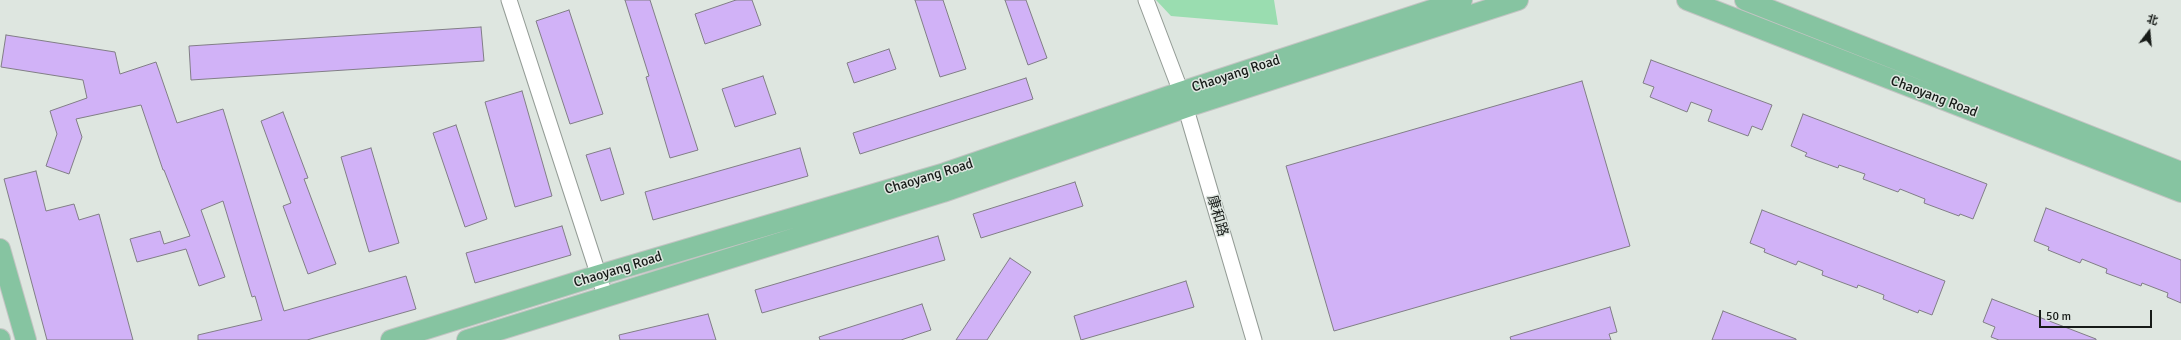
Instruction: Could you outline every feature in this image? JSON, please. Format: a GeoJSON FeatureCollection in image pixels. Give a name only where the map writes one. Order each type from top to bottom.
{"type":"FeatureCollection","features":[{"type":"Feature","properties":{"kind":"main road","name":"Chaoyang Road"},"geometry":{"type":"LineString","coordinates":[[467,340],[943,192],[1183,100],[1462,0]]}},
{"type":"Feature","properties":{"kind":"main road","name":"Chaoyang Road"},"geometry":{"type":"LineString","coordinates":[[391,340],[599,275],[945,173],[1518,0]]}},
{"type":"Feature","properties":{"kind":"main road","name":"Chaoyang Road"},"geometry":{"type":"LineString","coordinates":[[1687,0],[2181,192]]}},
{"type":"Feature","properties":{"kind":"main road"},"geometry":{"type":"LineString","coordinates":[[1745,0],[2181,172]]}},
{"type":"Feature","properties":{"kind":"main road"},"geometry":{"type":"LineString","coordinates":[[0,249],[26,340]]}},
{"type":"Feature","properties":{"kind":"street"},"geometry":{"type":"LineString","coordinates":[[509,0],[606,298]]}},
{"type":"Feature","properties":{"kind":"street","name":"康和路"},"geometry":{"type":"LineString","coordinates":[[1146,0],[1183,100],[1254,340]]}},
{"type":"Feature","properties":{"kind":"green space"},"geometry":{"type":"Polygon","coordinates":[[[1156,0],[1274,0],[1278,25],[1171,16],[1156,0]]]}},
{"type":"Feature","properties":{"kind":"building"},"geometry":{"type":"Polygon","coordinates":[[[625,0],[650,0],[698,150],[670,158],[646,77],[649,76],[625,0]]]}},
{"type":"Feature","properties":{"kind":"building"},"geometry":{"type":"Polygon","coordinates":[[[736,0],[752,0],[761,25],[705,44],[695,14],[736,0]]]}},
{"type":"Feature","properties":{"kind":"building"},"geometry":{"type":"Polygon","coordinates":[[[915,0],[943,0],[966,69],[940,77],[915,0]]]}},
{"type":"Feature","properties":{"kind":"building"},"geometry":{"type":"Polygon","coordinates":[[[1005,0],[1026,0],[1047,58],[1028,65],[1005,0]]]}},
{"type":"Feature","properties":{"kind":"building"},"geometry":{"type":"Polygon","coordinates":[[[569,10],[603,114],[570,124],[536,21],[569,10]]]}},
{"type":"Feature","properties":{"kind":"building"},"geometry":{"type":"Polygon","coordinates":[[[481,27],[484,61],[191,80],[189,46],[481,27]]]}},
{"type":"Feature","properties":{"kind":"building"},"geometry":{"type":"Polygon","coordinates":[[[6,35],[115,52],[120,74],[156,62],[177,123],[223,109],[284,311],[406,276],[416,309],[307,340],[198,340],[198,335],[262,320],[255,296],[252,297],[223,201],[201,210],[225,277],[199,286],[186,249],[137,262],[130,239],[160,231],[164,244],[190,236],[163,170],[141,105],[76,119],[82,137],[69,174],[46,166],[57,134],[50,111],[87,98],[83,80],[1,67],[6,35]]]}},
{"type":"Feature","properties":{"kind":"building"},"geometry":{"type":"Polygon","coordinates":[[[889,49],[896,69],[854,83],[847,63],[889,49]]]}},
{"type":"Feature","properties":{"kind":"building"},"geometry":{"type":"Polygon","coordinates":[[[1651,60],[1772,105],[1762,130],[1752,126],[1748,136],[1708,121],[1712,110],[1691,102],[1687,112],[1650,97],[1654,87],[1643,83],[1651,60]]]}},
{"type":"Feature","properties":{"kind":"building"},"geometry":{"type":"Polygon","coordinates":[[[763,76],[776,114],[735,127],[722,89],[763,76]]]}},
{"type":"Feature","properties":{"kind":"building"},"geometry":{"type":"Polygon","coordinates":[[[1026,78],[1033,99],[860,154],[853,133],[1026,78]]]}},
{"type":"Feature","properties":{"kind":"building"},"geometry":{"type":"Polygon","coordinates":[[[1582,81],[1630,246],[1334,331],[1286,166],[1582,81]]]}},
{"type":"Feature","properties":{"kind":"building"},"geometry":{"type":"Polygon","coordinates":[[[522,91],[552,196],[515,207],[485,102],[522,91]]]}},
{"type":"Feature","properties":{"kind":"building"},"geometry":{"type":"Polygon","coordinates":[[[283,112],[308,178],[304,179],[336,264],[308,274],[283,206],[291,203],[261,121],[283,112]]]}},
{"type":"Feature","properties":{"kind":"building"},"geometry":{"type":"Polygon","coordinates":[[[1803,114],[1987,184],[1973,219],[1960,214],[1959,216],[1924,203],[1925,199],[1900,189],[1898,192],[1863,179],[1865,174],[1839,165],[1838,168],[1805,156],[1807,153],[1791,146],[1803,114]]]}},
{"type":"Feature","properties":{"kind":"building"},"geometry":{"type":"Polygon","coordinates":[[[456,125],[487,219],[465,227],[433,133],[456,125]]]}},
{"type":"Feature","properties":{"kind":"building"},"geometry":{"type":"Polygon","coordinates":[[[371,148],[399,243],[369,252],[341,157],[371,148]]]}},
{"type":"Feature","properties":{"kind":"building"},"geometry":{"type":"Polygon","coordinates":[[[610,148],[624,194],[601,201],[586,155],[610,148]]]}},
{"type":"Feature","properties":{"kind":"building"},"geometry":{"type":"Polygon","coordinates":[[[800,148],[808,176],[653,220],[645,192],[800,148]]]}},
{"type":"Feature","properties":{"kind":"building"},"geometry":{"type":"Polygon","coordinates":[[[36,171],[46,211],[74,204],[79,220],[99,214],[133,340],[47,340],[4,179],[36,171]]]}},
{"type":"Feature","properties":{"kind":"building"},"geometry":{"type":"Polygon","coordinates":[[[1075,182],[1083,206],[981,238],[973,214],[1075,182]]]}},
{"type":"Feature","properties":{"kind":"building"},"geometry":{"type":"Polygon","coordinates":[[[2046,208],[2181,260],[2181,303],[2167,297],[2168,293],[2142,283],[2141,286],[2106,273],[2107,269],[2082,259],[2080,263],[2048,250],[2049,247],[2034,241],[2046,208]]]}},
{"type":"Feature","properties":{"kind":"building"},"geometry":{"type":"Polygon","coordinates":[[[1762,210],[1945,281],[1932,315],[1919,310],[1918,313],[1883,299],[1884,295],[1858,285],[1857,288],[1822,275],[1823,271],[1798,261],[1796,265],[1764,252],[1765,249],[1750,243],[1762,210]]]}},
{"type":"Feature","properties":{"kind":"building"},"geometry":{"type":"Polygon","coordinates":[[[562,226],[571,255],[475,283],[466,253],[562,226]]]}},
{"type":"Feature","properties":{"kind":"building"},"geometry":{"type":"Polygon","coordinates":[[[938,236],[945,260],[762,313],[755,290],[938,236]]]}},
{"type":"Feature","properties":{"kind":"building"},"geometry":{"type":"Polygon","coordinates":[[[1010,258],[1031,272],[987,340],[956,340],[1010,258]]]}},
{"type":"Feature","properties":{"kind":"building"},"geometry":{"type":"Polygon","coordinates":[[[1186,281],[1194,307],[1081,340],[1074,316],[1186,281]]]}},
{"type":"Feature","properties":{"kind":"building"},"geometry":{"type":"Polygon","coordinates":[[[1992,299],[2096,340],[1999,340],[1991,337],[1995,327],[1983,322],[1992,299]]]}},
{"type":"Feature","properties":{"kind":"building"},"geometry":{"type":"Polygon","coordinates":[[[922,304],[931,330],[901,340],[820,340],[819,337],[922,304]]]}},
{"type":"Feature","properties":{"kind":"building"},"geometry":{"type":"Polygon","coordinates":[[[1610,307],[1617,332],[1609,334],[1611,340],[1511,340],[1510,337],[1610,307]]]}},
{"type":"Feature","properties":{"kind":"building"},"geometry":{"type":"Polygon","coordinates":[[[1723,311],[1796,339],[1796,340],[1712,340],[1723,311]]]}},
{"type":"Feature","properties":{"kind":"building"},"geometry":{"type":"Polygon","coordinates":[[[708,314],[716,340],[620,340],[619,335],[708,314]]]}}]}
